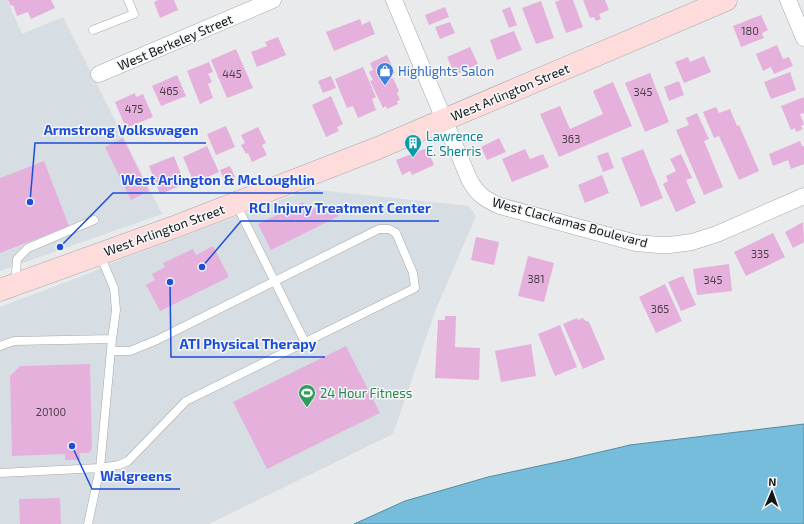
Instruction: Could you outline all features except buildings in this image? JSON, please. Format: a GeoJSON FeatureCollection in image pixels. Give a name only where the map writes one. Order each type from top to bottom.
{"type":"FeatureCollection","features":[{"type":"Feature","properties":{"kind":"main road","name":"West Arlington Street"},"geometry":{"type":"LineString","coordinates":[[9,287],[236,203],[378,148],[726,0]]}},
{"type":"Feature","properties":{"kind":"street","name":"West Berkeley Street"},"geometry":{"type":"LineString","coordinates":[[99,74],[273,0]]}},
{"type":"Feature","properties":{"kind":"street"},"geometry":{"type":"LineString","coordinates":[[394,0],[444,120]]}},
{"type":"Feature","properties":{"kind":"street"},"geometry":{"type":"LineString","coordinates":[[788,0],[804,38]]}},
{"type":"Feature","properties":{"kind":"street","name":"West Clackamas Boulevard"},"geometry":{"type":"LineString","coordinates":[[444,120],[474,189],[486,200],[500,206],[636,243],[658,245],[692,242],[717,234],[804,196]]}},
{"type":"Feature","properties":{"kind":"lane"},"geometry":{"type":"LineString","coordinates":[[93,30],[134,14],[128,0]]}},
{"type":"Feature","properties":{"kind":"lane"},"geometry":{"type":"LineString","coordinates":[[236,203],[305,342]]}},
{"type":"Feature","properties":{"kind":"lane"},"geometry":{"type":"LineString","coordinates":[[9,287],[16,272],[17,259],[28,248],[94,220]]}},
{"type":"Feature","properties":{"kind":"lane"},"geometry":{"type":"LineString","coordinates":[[0,473],[100,468],[119,465],[128,461],[186,401],[415,288],[414,273],[396,233],[390,229],[379,228],[150,342],[130,351],[111,351]]}},
{"type":"Feature","properties":{"kind":"lane"},"geometry":{"type":"LineString","coordinates":[[88,524],[100,468],[116,310],[114,288],[99,254]]}},
{"type":"Feature","properties":{"kind":"lane"},"geometry":{"type":"LineString","coordinates":[[0,346],[14,341],[112,339]]}},
{"type":"Feature","properties":{"kind":"shaded area"},"geometry":{"type":"Polygon","coordinates":[[[0,0],[7,0],[22,34],[63,17],[162,214],[0,271],[0,0]]]}},
{"type":"Feature","properties":{"kind":"shaded area"},"geometry":{"type":"Polygon","coordinates":[[[309,189],[469,206],[476,216],[436,309],[393,434],[209,524],[0,524],[0,307],[309,189]]]}},
{"type":"Feature","properties":{"kind":"water"},"geometry":{"type":"Polygon","coordinates":[[[804,424],[804,524],[354,524],[405,501],[488,477],[630,445],[804,424]]]}},
{"type":"Feature","properties":{"kind":"place","name":"Highlights Salon"},"geometry":{"type":"Point","coordinates":[385,86]}},
{"type":"Feature","properties":{"kind":"place","name":"Lawrence E. Sherris"},"geometry":{"type":"Point","coordinates":[413,158]}},
{"type":"Feature","properties":{"kind":"place","name":"Armstrong Volkswagen"},"geometry":{"type":"Point","coordinates":[30,202]}},
{"type":"Feature","properties":{"kind":"place","name":"West Arlington & McLoughlin"},"geometry":{"type":"Point","coordinates":[60,247]}},
{"type":"Feature","properties":{"kind":"place","name":"RCI Injury Treatment Center"},"geometry":{"type":"Point","coordinates":[202,267]}},
{"type":"Feature","properties":{"kind":"place","name":"ATI Physical Therapy"},"geometry":{"type":"Point","coordinates":[170,282]}},
{"type":"Feature","properties":{"kind":"place","name":"24 Hour Fitness"},"geometry":{"type":"Point","coordinates":[307,408]}},
{"type":"Feature","properties":{"kind":"place","name":"Walgreens"},"geometry":{"type":"Point","coordinates":[72,446]}}]}
